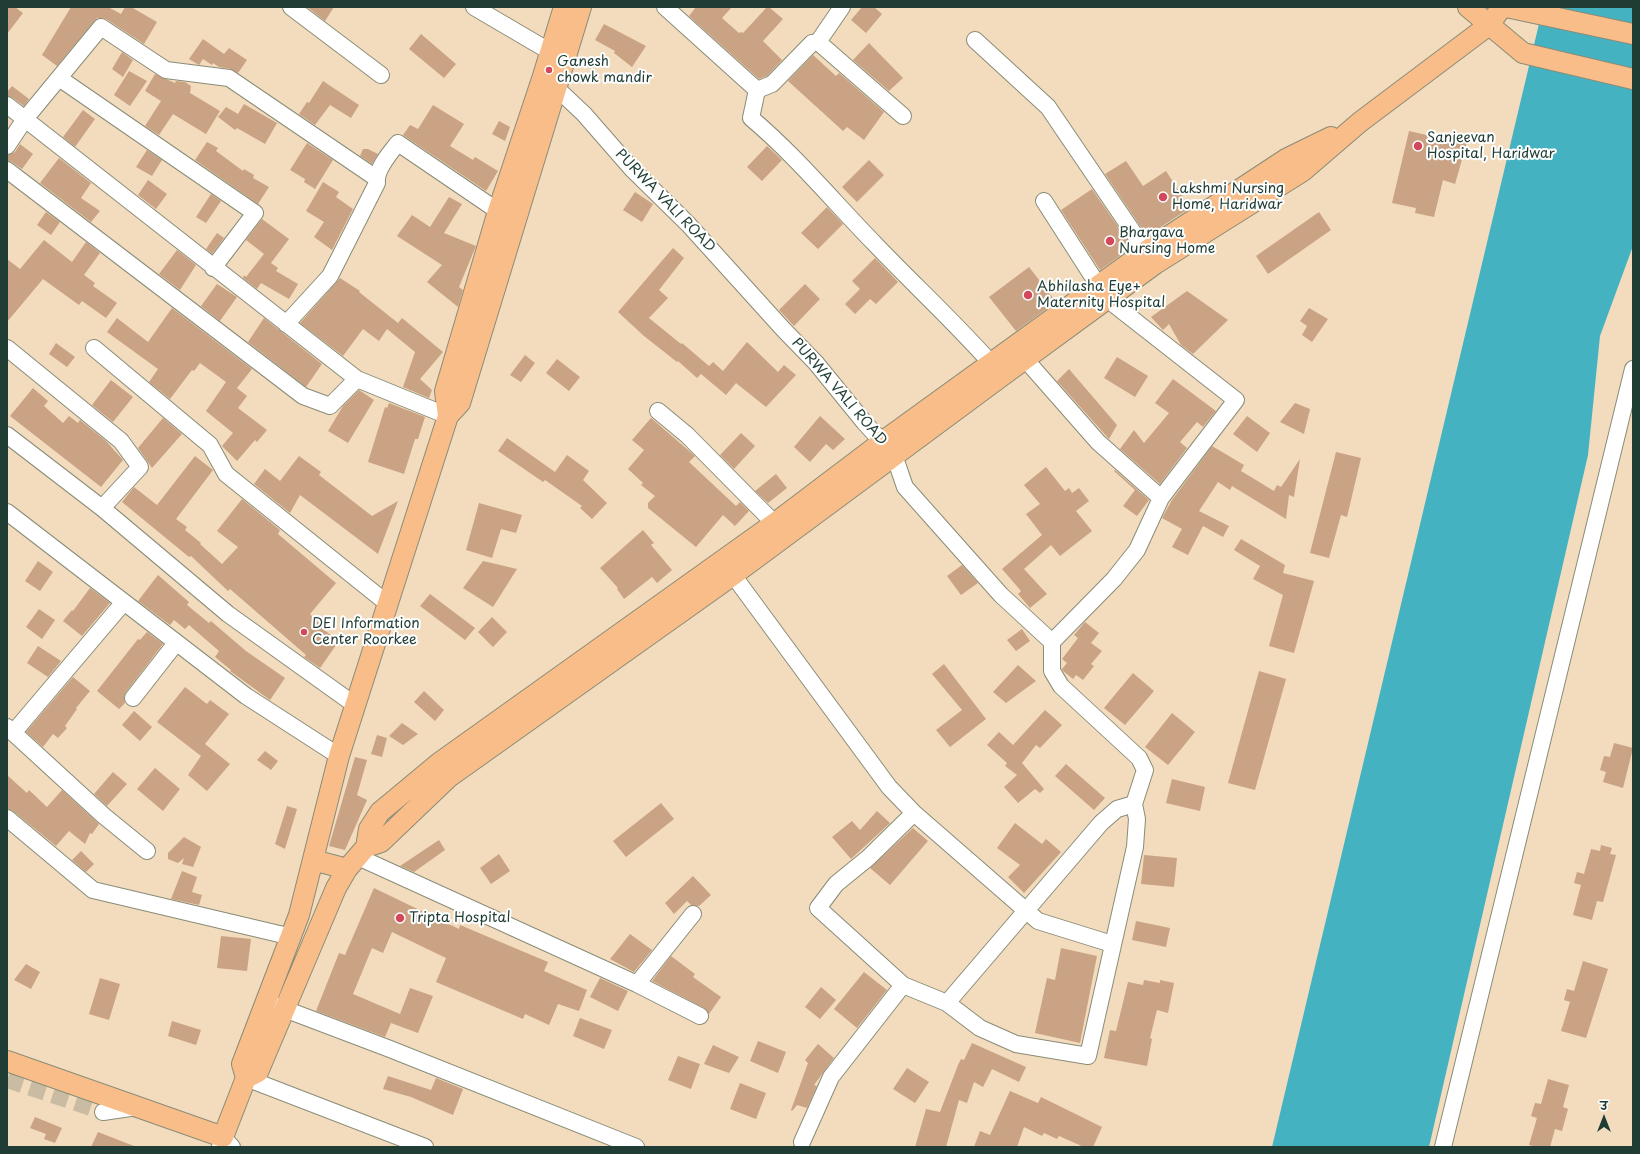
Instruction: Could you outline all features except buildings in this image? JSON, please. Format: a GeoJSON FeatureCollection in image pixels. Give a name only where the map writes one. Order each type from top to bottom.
{"type":"FeatureCollection","features":[{"type":"Feature","properties":{"kind":"main road"},"geometry":{"type":"LineString","coordinates":[[448,416],[460,403],[550,83],[550,51],[564,7]]}},
{"type":"Feature","properties":{"kind":"main road"},"geometry":{"type":"LineString","coordinates":[[7,1061],[137,1107],[225,1144],[246,1078],[242,1064],[292,937],[339,756],[448,416],[445,391],[498,211],[581,7]]}},
{"type":"Feature","properties":{"kind":"main road"},"geometry":{"type":"LineString","coordinates":[[1468,7],[1523,53],[1633,79]]}},
{"type":"Feature","properties":{"kind":"main road"},"geometry":{"type":"LineString","coordinates":[[246,1078],[258,1072],[336,888],[357,857],[369,829],[380,812],[439,763],[781,529],[996,369],[1150,257],[1303,171],[1360,122],[1489,25],[1502,7]]}},
{"type":"Feature","properties":{"kind":"main road"},"geometry":{"type":"LineString","coordinates":[[1506,7],[1633,34]]}},
{"type":"Feature","properties":{"kind":"main road"},"geometry":{"type":"LineString","coordinates":[[996,369],[1025,359],[1102,292]]}},
{"type":"Feature","properties":{"kind":"main road"},"geometry":{"type":"LineString","coordinates":[[313,860],[357,857],[380,842],[449,777],[733,575],[781,529]]}},
{"type":"Feature","properties":{"kind":"street"},"geometry":{"type":"LineString","coordinates":[[291,7],[380,75]]}},
{"type":"Feature","properties":{"kind":"street"},"geometry":{"type":"LineString","coordinates":[[474,7],[550,51]]}},
{"type":"Feature","properties":{"kind":"street"},"geometry":{"type":"LineString","coordinates":[[665,7],[757,90]]}},
{"type":"Feature","properties":{"kind":"street"},"geometry":{"type":"LineString","coordinates":[[757,90],[772,84],[812,43],[818,42],[842,7]]}},
{"type":"Feature","properties":{"kind":"street"},"geometry":{"type":"LineString","coordinates":[[7,146],[25,119],[100,26],[166,70],[229,78],[376,178]]}},
{"type":"Feature","properties":{"kind":"street"},"geometry":{"type":"LineString","coordinates":[[975,40],[1048,107],[1150,257]]}},
{"type":"Feature","properties":{"kind":"street"},"geometry":{"type":"LineString","coordinates":[[818,42],[903,116]]}},
{"type":"Feature","properties":{"kind":"street"},"geometry":{"type":"LineString","coordinates":[[59,78],[255,213],[213,268]]}},
{"type":"Feature","properties":{"kind":"street","name":"PURWA VALI ROAD"},"geometry":{"type":"LineString","coordinates":[[550,83],[584,114],[632,169],[688,224],[783,330],[816,363],[888,449]]}},
{"type":"Feature","properties":{"kind":"street"},"geometry":{"type":"LineString","coordinates":[[757,90],[751,118],[782,145],[803,169],[913,284],[972,342],[996,369]]}},
{"type":"Feature","properties":{"kind":"street"},"geometry":{"type":"LineString","coordinates":[[7,105],[213,268],[357,379],[448,416]]}},
{"type":"Feature","properties":{"kind":"street"},"geometry":{"type":"LineString","coordinates":[[286,324],[330,276],[377,183],[376,178],[388,155],[398,143],[498,211]]}},
{"type":"Feature","properties":{"kind":"street"},"geometry":{"type":"LineString","coordinates":[[7,170],[303,396],[330,406],[357,379]]}},
{"type":"Feature","properties":{"kind":"street"},"geometry":{"type":"LineString","coordinates":[[914,813],[868,858],[836,884],[818,908],[903,986],[947,1003],[980,1028],[1016,1044],[1088,1056],[1135,847],[1137,819],[1134,804],[1145,770],[1140,758],[1061,686],[1052,671],[1052,642],[1114,579],[1137,550],[1161,498],[1236,400],[1102,292],[1044,201]]}},
{"type":"Feature","properties":{"kind":"street"},"geometry":{"type":"LineString","coordinates":[[7,348],[121,441],[140,467],[102,508]]}},
{"type":"Feature","properties":{"kind":"street"},"geometry":{"type":"LineString","coordinates":[[94,348],[210,445],[226,474],[388,604]]}},
{"type":"Feature","properties":{"kind":"street"},"geometry":{"type":"LineString","coordinates":[[1025,359],[1098,442],[1161,498]]}},
{"type":"Feature","properties":{"kind":"street"},"geometry":{"type":"LineString","coordinates":[[1443,1147],[1633,369]]}},
{"type":"Feature","properties":{"kind":"street"},"geometry":{"type":"LineString","coordinates":[[658,412],[687,435],[781,529]]}},
{"type":"Feature","properties":{"kind":"street"},"geometry":{"type":"LineString","coordinates":[[7,435],[102,508],[228,614],[355,705]]}},
{"type":"Feature","properties":{"kind":"street"},"geometry":{"type":"LineString","coordinates":[[888,449],[904,488],[1001,595],[1052,642]]}},
{"type":"Feature","properties":{"kind":"street"},"geometry":{"type":"LineString","coordinates":[[7,512],[246,696],[339,756]]}},
{"type":"Feature","properties":{"kind":"street"},"geometry":{"type":"LineString","coordinates":[[733,575],[889,787],[914,813],[1038,920],[1112,944]]}},
{"type":"Feature","properties":{"kind":"street"},"geometry":{"type":"LineString","coordinates":[[124,602],[10,730],[104,816],[147,851]]}},
{"type":"Feature","properties":{"kind":"street"},"geometry":{"type":"LineString","coordinates":[[133,698],[176,643]]}},
{"type":"Feature","properties":{"kind":"street"},"geometry":{"type":"LineString","coordinates":[[947,1003],[1101,823],[1117,809],[1134,804]]}},
{"type":"Feature","properties":{"kind":"street"},"geometry":{"type":"LineString","coordinates":[[7,818],[93,890],[292,937]]}},
{"type":"Feature","properties":{"kind":"street"},"geometry":{"type":"LineString","coordinates":[[357,857],[637,984],[700,1016]]}},
{"type":"Feature","properties":{"kind":"street"},"geometry":{"type":"LineString","coordinates":[[637,984],[693,914]]}},
{"type":"Feature","properties":{"kind":"street"},"geometry":{"type":"LineString","coordinates":[[802,1142],[831,1077],[903,986]]}},
{"type":"Feature","properties":{"kind":"street"},"geometry":{"type":"LineString","coordinates":[[266,1002],[636,1147]]}},
{"type":"Feature","properties":{"kind":"street"},"geometry":{"type":"LineString","coordinates":[[246,1078],[425,1147]]}},
{"type":"Feature","properties":{"kind":"street"},"geometry":{"type":"LineString","coordinates":[[103,1112],[137,1107]]}},
{"type":"Feature","properties":{"kind":"water"},"geometry":{"type":"Polygon","coordinates":[[[1543,7],[1633,7],[1633,246],[1600,336],[1588,455],[1429,1147],[1272,1147],[1543,7]]]}},
{"type":"Feature","properties":{"kind":"tunnel"},"geometry":{"type":"LineString","coordinates":[[7,1080],[103,1112]]}},
{"type":"Feature","properties":{"kind":"place","name":"Ganesh chowk mandir"},"geometry":{"type":"Point","coordinates":[549,70]}},
{"type":"Feature","properties":{"kind":"place","name":"Sanjeevan Hospital, Haridwar"},"geometry":{"type":"Point","coordinates":[1418,146]}},
{"type":"Feature","properties":{"kind":"place","name":"Lakshmi Nursing Home, Haridwar"},"geometry":{"type":"Point","coordinates":[1163,197]}},
{"type":"Feature","properties":{"kind":"place","name":"Bhargava Nursing Home"},"geometry":{"type":"Point","coordinates":[1110,241]}},
{"type":"Feature","properties":{"kind":"place","name":"Abhilasha Eye+ Maternity Hospital"},"geometry":{"type":"Point","coordinates":[1028,295]}},
{"type":"Feature","properties":{"kind":"place","name":"DEI Information Center Roorkee"},"geometry":{"type":"Point","coordinates":[304,632]}},
{"type":"Feature","properties":{"kind":"place","name":"Tripta Hospital"},"geometry":{"type":"Point","coordinates":[400,918]}}]}
